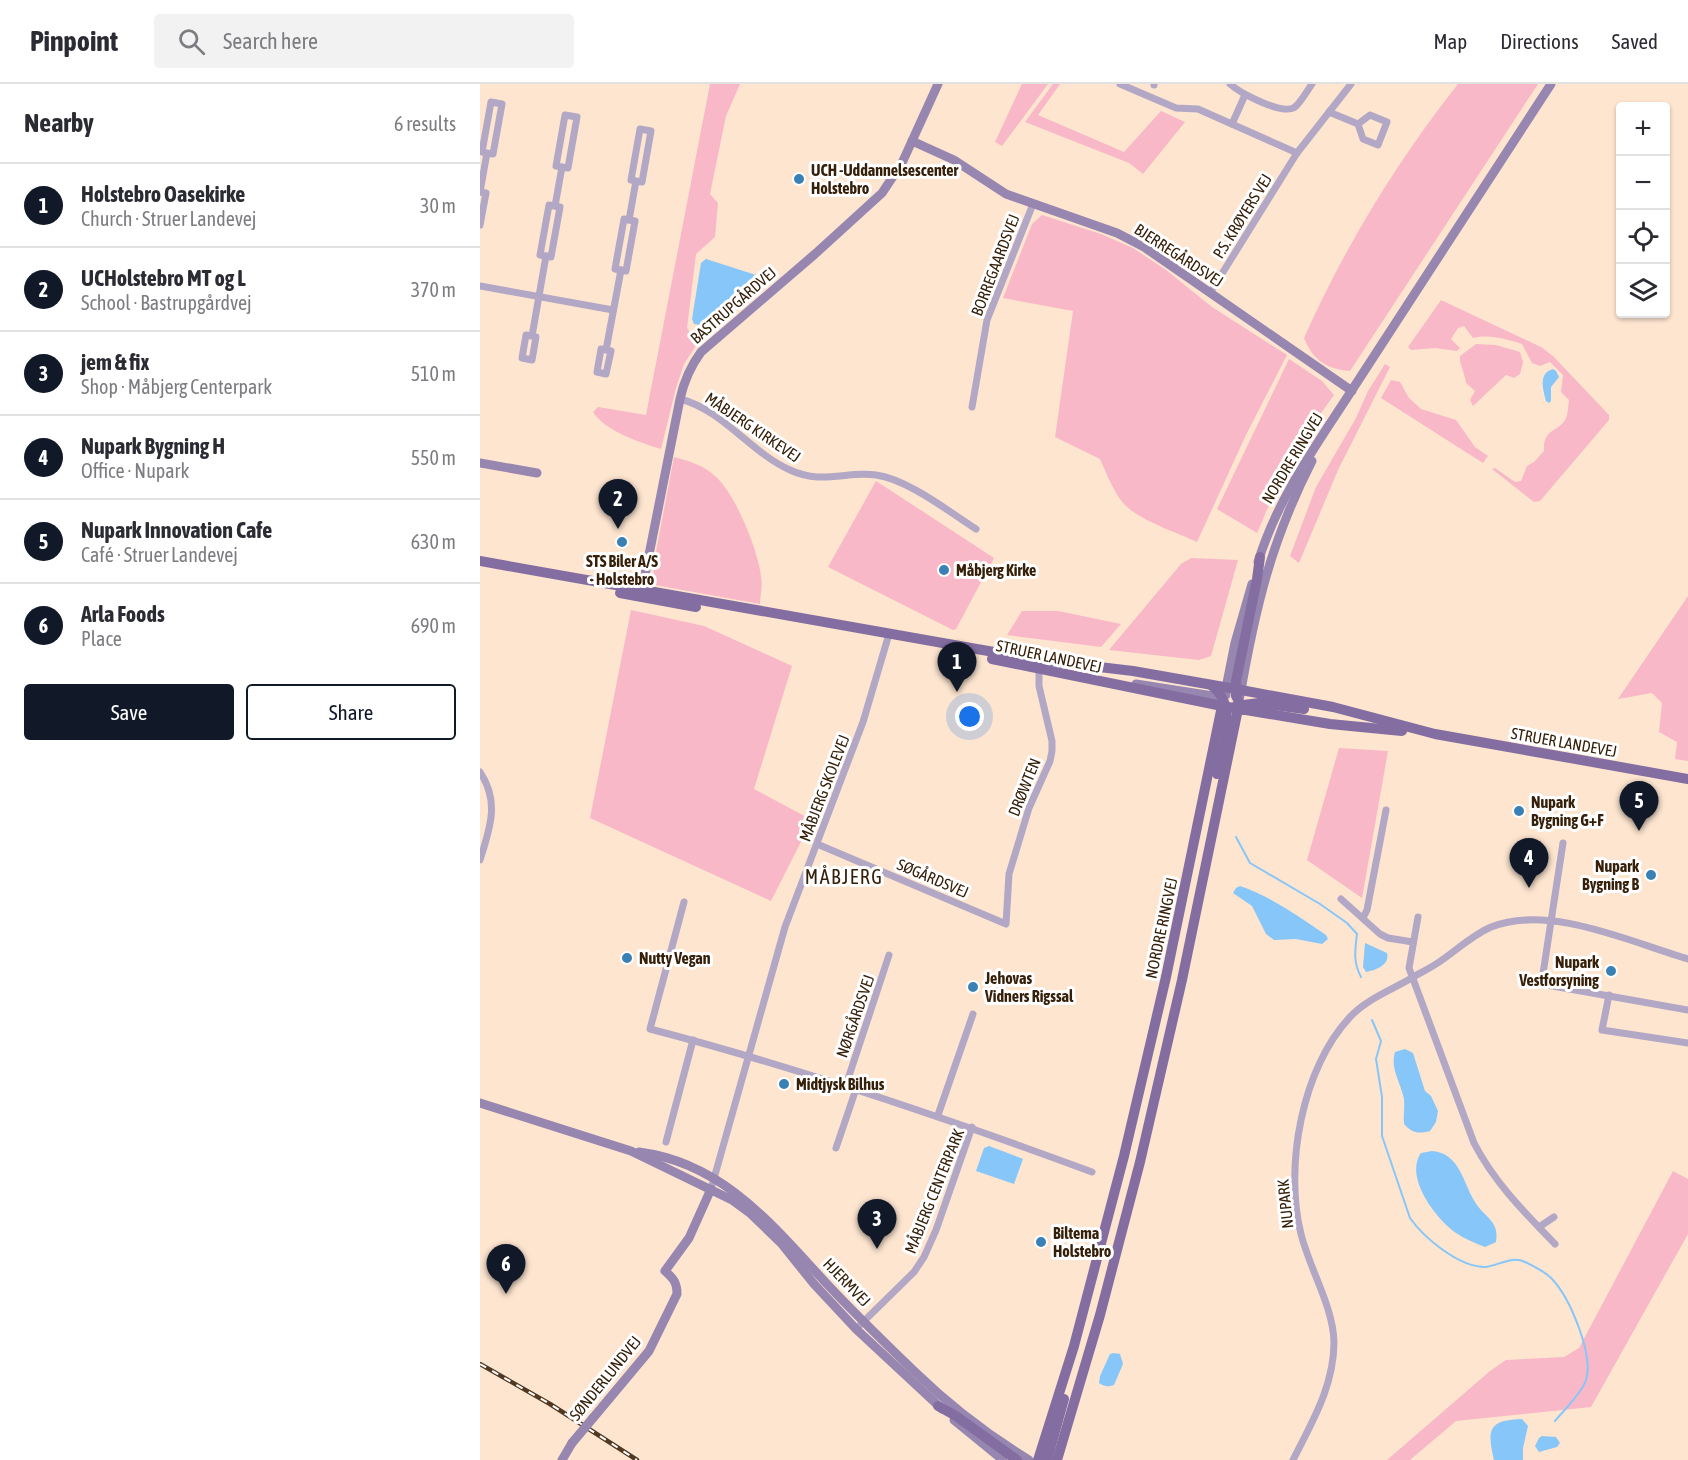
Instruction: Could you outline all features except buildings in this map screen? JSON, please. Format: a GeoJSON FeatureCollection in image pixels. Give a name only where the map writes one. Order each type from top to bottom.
{"type":"FeatureCollection","features":[{"type":"Feature","properties":{"kind":"main road"},"geometry":{"type":"LineString","coordinates":[[1232,701],[1260,557]]}},
{"type":"Feature","properties":{"kind":"main road","name":"STRUER LANDEVEJ"},"geometry":{"type":"LineString","coordinates":[[480,561],[641,593],[1040,664],[1133,671],[1211,685],[1232,701],[1330,724],[1435,734]]}},
{"type":"Feature","properties":{"kind":"main road","name":"STRUER LANDEVEJ"},"geometry":{"type":"LineString","coordinates":[[480,568],[641,593]]}},
{"type":"Feature","properties":{"kind":"main road","name":"STRUER LANDEVEJ"},"geometry":{"type":"LineString","coordinates":[[1040,664],[1098,681],[1232,701],[1355,713],[1435,734],[1688,779]]}},
{"type":"Feature","properties":{"kind":"main road","name":"NORDRE RINGVEJ"},"geometry":{"type":"LineString","coordinates":[[1038,1460],[1074,1346],[1124,1156],[1156,1022],[1218,726],[1232,701]]}},
{"type":"Feature","properties":{"kind":"main road","name":"NORDRE RINGVEJ"},"geometry":{"type":"LineString","coordinates":[[1057,1458],[1100,1315],[1140,1161],[1182,980],[1211,839],[1232,701]]}},
{"type":"Feature","properties":{"kind":"main road"},"geometry":{"type":"LineString","coordinates":[[1047,1460],[1070,1378],[1074,1346]]}},
{"type":"Feature","properties":{"kind":"main road"},"geometry":{"type":"LineString","coordinates":[[938,1406],[956,1416],[1017,1460]]}},
{"type":"Feature","properties":{"kind":"street","name":"BASTRUPGÅRDVEJ"},"geometry":{"type":"LineString","coordinates":[[641,593],[680,399],[685,378],[692,363],[701,352],[882,193],[897,172],[938,84]]}},
{"type":"Feature","properties":{"kind":"street"},"geometry":{"type":"LineString","coordinates":[[1120,84],[1176,108],[1198,109],[1297,153]]}},
{"type":"Feature","properties":{"kind":"street"},"geometry":{"type":"LineString","coordinates":[[1230,84],[1245,95],[1284,110],[1294,108],[1312,84]]}},
{"type":"Feature","properties":{"kind":"street","name":"P.S. KRØYERS VEJ"},"geometry":{"type":"LineString","coordinates":[[1210,293],[1297,153],[1352,84]]}},
{"type":"Feature","properties":{"kind":"street","name":"NORDRE RINGVEJ"},"geometry":{"type":"LineString","coordinates":[[1260,557],[1288,491],[1314,446],[1551,84]]}},
{"type":"Feature","properties":{"kind":"street"},"geometry":{"type":"LineString","coordinates":[[1232,124],[1245,95]]}},
{"type":"Feature","properties":{"kind":"street"},"geometry":{"type":"LineString","coordinates":[[491,102],[502,104],[493,154],[487,153],[482,152],[491,102]]}},
{"type":"Feature","properties":{"kind":"street"},"geometry":{"type":"LineString","coordinates":[[1329,112],[1358,124],[1363,139],[1378,145],[1387,122],[1370,115],[1358,124]]}},
{"type":"Feature","properties":{"kind":"street"},"geometry":{"type":"LineString","coordinates":[[565,115],[577,117],[568,168],[562,167],[556,166],[565,115]]}},
{"type":"Feature","properties":{"kind":"street"},"geometry":{"type":"LineString","coordinates":[[640,129],[651,131],[642,182],[636,181],[631,180],[640,129]]}},
{"type":"Feature","properties":{"kind":"street","name":"BJERREGÅRDSVEJ"},"geometry":{"type":"LineString","coordinates":[[912,141],[954,160],[995,189],[1117,233],[1144,247],[1352,391]]}},
{"type":"Feature","properties":{"kind":"street"},"geometry":{"type":"LineString","coordinates":[[480,225],[486,193],[480,192],[487,153]]}},
{"type":"Feature","properties":{"kind":"street"},"geometry":{"type":"LineString","coordinates":[[555,206],[562,167]]}},
{"type":"Feature","properties":{"kind":"street"},"geometry":{"type":"LineString","coordinates":[[630,220],[636,181]]}},
{"type":"Feature","properties":{"kind":"street","name":"BORREGAARDSVEJ"},"geometry":{"type":"LineString","coordinates":[[972,406],[987,320],[1032,204]]}},
{"type":"Feature","properties":{"kind":"street"},"geometry":{"type":"LineString","coordinates":[[549,205],[560,207],[551,257],[546,256],[540,255],[549,205]]}},
{"type":"Feature","properties":{"kind":"street"},"geometry":{"type":"LineString","coordinates":[[624,219],[635,221],[626,271],[621,270],[615,269],[624,219]]}},
{"type":"Feature","properties":{"kind":"street"},"geometry":{"type":"LineString","coordinates":[[532,336],[546,256]]}},
{"type":"Feature","properties":{"kind":"street"},"geometry":{"type":"LineString","coordinates":[[606,350],[621,270]]}},
{"type":"Feature","properties":{"kind":"street"},"geometry":{"type":"LineString","coordinates":[[480,286],[613,310]]}},
{"type":"Feature","properties":{"kind":"street","name":"MÅBJERG KIRKEVEJ"},"geometry":{"type":"LineString","coordinates":[[680,399],[705,408],[771,459],[790,470],[809,477],[874,474],[890,477],[976,529]]}},
{"type":"Feature","properties":{"kind":"street","name":"NORDRE RINGVEJ"},"geometry":{"type":"LineString","coordinates":[[1232,701],[1244,675],[1258,601],[1274,547],[1301,482],[1336,414]]}},
{"type":"Feature","properties":{"kind":"street"},"geometry":{"type":"LineString","coordinates":[[480,463],[537,473]]}},
{"type":"Feature","properties":{"kind":"street","name":"MÅBJERG SKOLEVEJ"},"geometry":{"type":"LineString","coordinates":[[711,1188],[785,927],[863,722],[889,637]]}},
{"type":"Feature","properties":{"kind":"street","name":"DRØWTEN"},"geometry":{"type":"LineString","coordinates":[[1006,924],[1009,874],[1029,808],[1052,752],[1052,741],[1040,686],[1040,664]]}},
{"type":"Feature","properties":{"kind":"street"},"geometry":{"type":"LineString","coordinates":[[480,772],[486,782],[491,802],[492,823],[480,860]]}},
{"type":"Feature","properties":{"kind":"street"},"geometry":{"type":"LineString","coordinates":[[1363,918],[1368,910],[1386,810]]}},
{"type":"Feature","properties":{"kind":"street"},"geometry":{"type":"LineString","coordinates":[[1563,843],[1542,980],[1547,985],[1688,1010]]}},
{"type":"Feature","properties":{"kind":"street","name":"SØGÅRDSVEJ"},"geometry":{"type":"LineString","coordinates":[[817,844],[1006,924]]}},
{"type":"Feature","properties":{"kind":"street"},"geometry":{"type":"LineString","coordinates":[[1341,899],[1384,936],[1413,942]]}},
{"type":"Feature","properties":{"kind":"street"},"geometry":{"type":"LineString","coordinates":[[684,902],[650,1029],[748,1055],[972,1127]]}},
{"type":"Feature","properties":{"kind":"street"},"geometry":{"type":"LineString","coordinates":[[1418,917],[1409,968],[1478,1151],[1485,1166],[1500,1186],[1555,1244]]}},
{"type":"Feature","properties":{"kind":"street","name":"NUPARK"},"geometry":{"type":"LineString","coordinates":[[1293,1460],[1324,1398],[1331,1371],[1334,1340],[1329,1311],[1306,1252],[1295,1198],[1295,1163],[1301,1120],[1318,1070],[1345,1024],[1357,1010],[1441,961],[1473,936],[1511,921],[1550,920],[1604,932],[1688,959]]}},
{"type":"Feature","properties":{"kind":"street","name":"NØRGÅRDSVEJ"},"geometry":{"type":"LineString","coordinates":[[846,1085],[889,955]]}},
{"type":"Feature","properties":{"kind":"street"},"geometry":{"type":"LineString","coordinates":[[1609,995],[1602,1030],[1688,1043]]}},
{"type":"Feature","properties":{"kind":"street"},"geometry":{"type":"LineString","coordinates":[[938,1115],[972,1014]]}},
{"type":"Feature","properties":{"kind":"street"},"geometry":{"type":"LineString","coordinates":[[666,1142],[693,1040]]}},
{"type":"Feature","properties":{"kind":"street"},"geometry":{"type":"LineString","coordinates":[[836,1148],[856,1089]]}},
{"type":"Feature","properties":{"kind":"street","name":"HJERMVEJ"},"geometry":{"type":"LineString","coordinates":[[480,1103],[631,1150],[655,1154],[695,1167],[715,1178],[776,1228],[829,1286],[915,1372],[977,1425],[1029,1460]]}},
{"type":"Feature","properties":{"kind":"street","name":"MÅBJERG CENTERPARK"},"geometry":{"type":"LineString","coordinates":[[856,1329],[914,1272],[924,1257],[936,1230],[972,1127],[1092,1172]]}},
{"type":"Feature","properties":{"kind":"street","name":"HJERMVEJ"},"geometry":{"type":"LineString","coordinates":[[631,1150],[711,1188],[751,1214],[781,1243],[814,1284],[856,1329],[938,1406],[1003,1460]]}},
{"type":"Feature","properties":{"kind":"street","name":"SØNDERLUNDVEJ"},"geometry":{"type":"LineString","coordinates":[[562,1460],[572,1443],[649,1352],[677,1294],[674,1279],[665,1271],[689,1238],[711,1188]]}},
{"type":"Feature","properties":{"kind":"street"},"geometry":{"type":"LineString","coordinates":[[1539,1227],[1554,1217]]}},
{"type":"Feature","properties":{"kind":"shaded area"},"geometry":{"type":"Polygon","coordinates":[[[710,84],[740,84],[726,116],[710,194],[718,203],[715,237],[696,254],[687,328],[697,344],[684,364],[661,449],[634,440],[615,430],[606,425],[593,412],[598,407],[646,415],[710,84]]]}},
{"type":"Feature","properties":{"kind":"shaded area"},"geometry":{"type":"Polygon","coordinates":[[[1022,84],[1048,84],[1002,146],[995,142],[1022,84]]]}},
{"type":"Feature","properties":{"kind":"shaded area"},"geometry":{"type":"Polygon","coordinates":[[[1053,84],[1060,84],[1038,115],[1124,152],[1161,111],[1185,122],[1143,174],[1129,163],[1025,122],[1053,84]]]}},
{"type":"Feature","properties":{"kind":"shaded area"},"geometry":{"type":"Polygon","coordinates":[[[1458,84],[1538,84],[1350,371],[1327,365],[1316,358],[1304,338],[1336,271],[1373,206],[1393,174],[1458,84]]]}},
{"type":"Feature","properties":{"kind":"shaded area"},"geometry":{"type":"Polygon","coordinates":[[[1042,215],[1101,234],[1133,248],[1166,270],[1212,307],[1287,355],[1246,435],[1197,542],[1132,511],[1117,494],[1100,459],[1055,437],[1073,311],[1003,298],[1032,224],[1042,215]]]}},
{"type":"Feature","properties":{"kind":"shaded area"},"geometry":{"type":"Polygon","coordinates":[[[1441,300],[1541,347],[1553,356],[1609,415],[1609,420],[1540,501],[1534,502],[1492,469],[1495,468],[1515,482],[1521,481],[1527,466],[1544,451],[1548,435],[1567,416],[1569,400],[1561,392],[1563,375],[1550,362],[1540,366],[1532,363],[1522,344],[1492,337],[1473,338],[1464,326],[1458,328],[1451,339],[1460,348],[1457,351],[1435,348],[1411,350],[1408,347],[1441,300]]]}},
{"type":"Feature","properties":{"kind":"shaded area"},"geometry":{"type":"Polygon","coordinates":[[[1476,344],[1496,345],[1520,352],[1523,362],[1520,374],[1514,378],[1506,375],[1473,406],[1470,400],[1475,391],[1466,383],[1460,356],[1476,344]]]}},
{"type":"Feature","properties":{"kind":"shaded area"},"geometry":{"type":"Polygon","coordinates":[[[1289,359],[1322,381],[1334,395],[1301,441],[1281,477],[1257,533],[1217,509],[1289,359]]]}},
{"type":"Feature","properties":{"kind":"shaded area"},"geometry":{"type":"Polygon","coordinates":[[[1385,364],[1390,367],[1338,470],[1299,563],[1290,556],[1316,487],[1385,364]]]}},
{"type":"Feature","properties":{"kind":"shaded area"},"geometry":{"type":"Polygon","coordinates":[[[1391,380],[1400,382],[1409,398],[1421,409],[1456,420],[1475,447],[1488,456],[1483,463],[1381,398],[1391,380]]]}},
{"type":"Feature","properties":{"kind":"shaded area"},"geometry":{"type":"Polygon","coordinates":[[[674,457],[696,464],[715,476],[723,484],[738,508],[759,565],[762,583],[760,604],[655,585],[653,567],[674,457]]]}},
{"type":"Feature","properties":{"kind":"shaded area"},"geometry":{"type":"Polygon","coordinates":[[[876,481],[994,558],[956,629],[953,630],[828,567],[876,481]]]}},
{"type":"Feature","properties":{"kind":"shaded area"},"geometry":{"type":"Polygon","coordinates":[[[1191,558],[1238,560],[1211,656],[1199,660],[1109,650],[1181,564],[1191,558]]]}},
{"type":"Feature","properties":{"kind":"shaded area"},"geometry":{"type":"Polygon","coordinates":[[[1688,596],[1688,761],[1675,759],[1677,742],[1659,732],[1662,703],[1652,693],[1618,699],[1688,596]]]}},
{"type":"Feature","properties":{"kind":"shaded area"},"geometry":{"type":"Polygon","coordinates":[[[631,610],[704,626],[792,666],[754,789],[812,820],[771,901],[590,818],[631,610]]]}},
{"type":"Feature","properties":{"kind":"shaded area"},"geometry":{"type":"Polygon","coordinates":[[[1022,611],[1058,611],[1121,624],[1101,647],[1007,635],[1022,611]]]}},
{"type":"Feature","properties":{"kind":"shaded area"},"geometry":{"type":"Polygon","coordinates":[[[1339,748],[1388,751],[1362,898],[1307,860],[1339,748]]]}},
{"type":"Feature","properties":{"kind":"shaded area"},"geometry":{"type":"Polygon","coordinates":[[[1673,1171],[1688,1179],[1688,1234],[1591,1407],[1456,1421],[1410,1460],[1387,1460],[1490,1371],[1506,1360],[1564,1357],[1579,1348],[1673,1171]]]}},
{"type":"Feature","properties":{"kind":"water"},"geometry":{"type":"Polygon","coordinates":[[[706,259],[756,275],[754,280],[699,325],[694,324],[692,319],[701,263],[706,259]]]}},
{"type":"Feature","properties":{"kind":"water"},"geometry":{"type":"Polygon","coordinates":[[[1553,369],[1559,377],[1551,387],[1549,403],[1546,401],[1543,378],[1548,371],[1553,369]]]}},
{"type":"Feature","properties":{"kind":"water"},"geometry":{"type":"Polygon","coordinates":[[[1240,886],[1284,908],[1326,935],[1328,939],[1322,944],[1296,939],[1274,940],[1266,934],[1252,906],[1233,893],[1240,886]]]}},
{"type":"Feature","properties":{"kind":"water"},"geometry":{"type":"Polygon","coordinates":[[[1365,943],[1387,953],[1384,964],[1366,972],[1363,967],[1365,943]]]}},
{"type":"Feature","properties":{"kind":"water"},"geometry":{"type":"Polygon","coordinates":[[[1405,1049],[1413,1053],[1425,1091],[1431,1096],[1438,1111],[1436,1122],[1430,1131],[1416,1132],[1404,1124],[1404,1099],[1395,1070],[1394,1058],[1395,1052],[1405,1049]]]}},
{"type":"Feature","properties":{"kind":"water"},"geometry":{"type":"Polygon","coordinates":[[[989,1146],[1023,1159],[1014,1184],[976,1171],[984,1148],[989,1146]]]}},
{"type":"Feature","properties":{"kind":"water"},"geometry":{"type":"Polygon","coordinates":[[[1432,1151],[1449,1157],[1455,1163],[1475,1202],[1496,1229],[1496,1242],[1485,1247],[1463,1237],[1448,1227],[1432,1208],[1419,1185],[1416,1174],[1421,1153],[1432,1151]]]}},
{"type":"Feature","properties":{"kind":"water"},"geometry":{"type":"Polygon","coordinates":[[[1110,1354],[1120,1354],[1123,1364],[1114,1385],[1105,1386],[1099,1383],[1100,1376],[1110,1354]]]}},
{"type":"Feature","properties":{"kind":"water"},"geometry":{"type":"Polygon","coordinates":[[[1522,1419],[1528,1426],[1523,1460],[1494,1460],[1491,1441],[1493,1429],[1502,1422],[1522,1419]]]}},
{"type":"Feature","properties":{"kind":"water"},"geometry":{"type":"Polygon","coordinates":[[[1542,1436],[1556,1437],[1560,1443],[1557,1447],[1539,1452],[1535,1446],[1542,1436]]]}},
{"type":"Feature","properties":{"kind":"waterway"},"geometry":{"type":"LineString","coordinates":[[1236,837],[1250,863],[1320,904],[1347,923],[1357,934],[1355,951],[1361,977]]}},
{"type":"Feature","properties":{"kind":"waterway"},"geometry":{"type":"LineString","coordinates":[[1372,1020],[1381,1041],[1376,1059],[1382,1097],[1382,1136],[1410,1218],[1433,1242],[1464,1262],[1485,1267],[1510,1260],[1520,1260],[1539,1269],[1549,1276],[1559,1288],[1573,1313],[1584,1342],[1588,1369],[1584,1385],[1555,1421]]}},
{"type":"Feature","properties":{"kind":"railway"},"geometry":{"type":"LineString","coordinates":[[480,1364],[550,1404],[637,1460]]}},
{"type":"Feature","properties":{"kind":"place","name":"UCH -Uddannelsescenter Holstebro"},"geometry":{"type":"Point","coordinates":[799,179]}},
{"type":"Feature","properties":{"kind":"place","name":"UCHolstebro MT og L"},"geometry":{"type":"Point","coordinates":[618,529]}},
{"type":"Feature","properties":{"kind":"place","name":"STS Biler A/S - Holstebro"},"geometry":{"type":"Point","coordinates":[622,542]}},
{"type":"Feature","properties":{"kind":"place","name":"Måbjerg Kirke"},"geometry":{"type":"Point","coordinates":[944,570]}},
{"type":"Feature","properties":{"kind":"place","name":"Holstebro Oasekirke"},"geometry":{"type":"Point","coordinates":[957,692]}},
{"type":"Feature","properties":{"kind":"place","name":"Nupark Bygning G+F"},"geometry":{"type":"Point","coordinates":[1519,811]}},
{"type":"Feature","properties":{"kind":"place","name":"Nupark Innovation Cafe"},"geometry":{"type":"Point","coordinates":[1639,831]}},
{"type":"Feature","properties":{"kind":"place","name":"Nupark Bygning B"},"geometry":{"type":"Point","coordinates":[1651,875]}},
{"type":"Feature","properties":{"kind":"place","name":"Nupark Bygning H"},"geometry":{"type":"Point","coordinates":[1529,888]}},
{"type":"Feature","properties":{"kind":"place","name":"Nutty Vegan"},"geometry":{"type":"Point","coordinates":[627,958]}},
{"type":"Feature","properties":{"kind":"place","name":"Nupark Vestforsyning"},"geometry":{"type":"Point","coordinates":[1611,971]}},
{"type":"Feature","properties":{"kind":"place","name":"Jehovas Vidners Rigssal"},"geometry":{"type":"Point","coordinates":[973,987]}},
{"type":"Feature","properties":{"kind":"place","name":"Midtjysk Bilhus"},"geometry":{"type":"Point","coordinates":[784,1084]}},
{"type":"Feature","properties":{"kind":"place","name":"Biltema Holstebro"},"geometry":{"type":"Point","coordinates":[1041,1242]}},
{"type":"Feature","properties":{"kind":"place","name":"jem & fix"},"geometry":{"type":"Point","coordinates":[877,1249]}},
{"type":"Feature","properties":{"kind":"place","name":"Arla Foods"},"geometry":{"type":"Point","coordinates":[506,1294]}},
{"type":"Feature","properties":{"kind":"district","name":"MÅBJERG"},"geometry":{"type":"Point","coordinates":[844,876]}}]}
